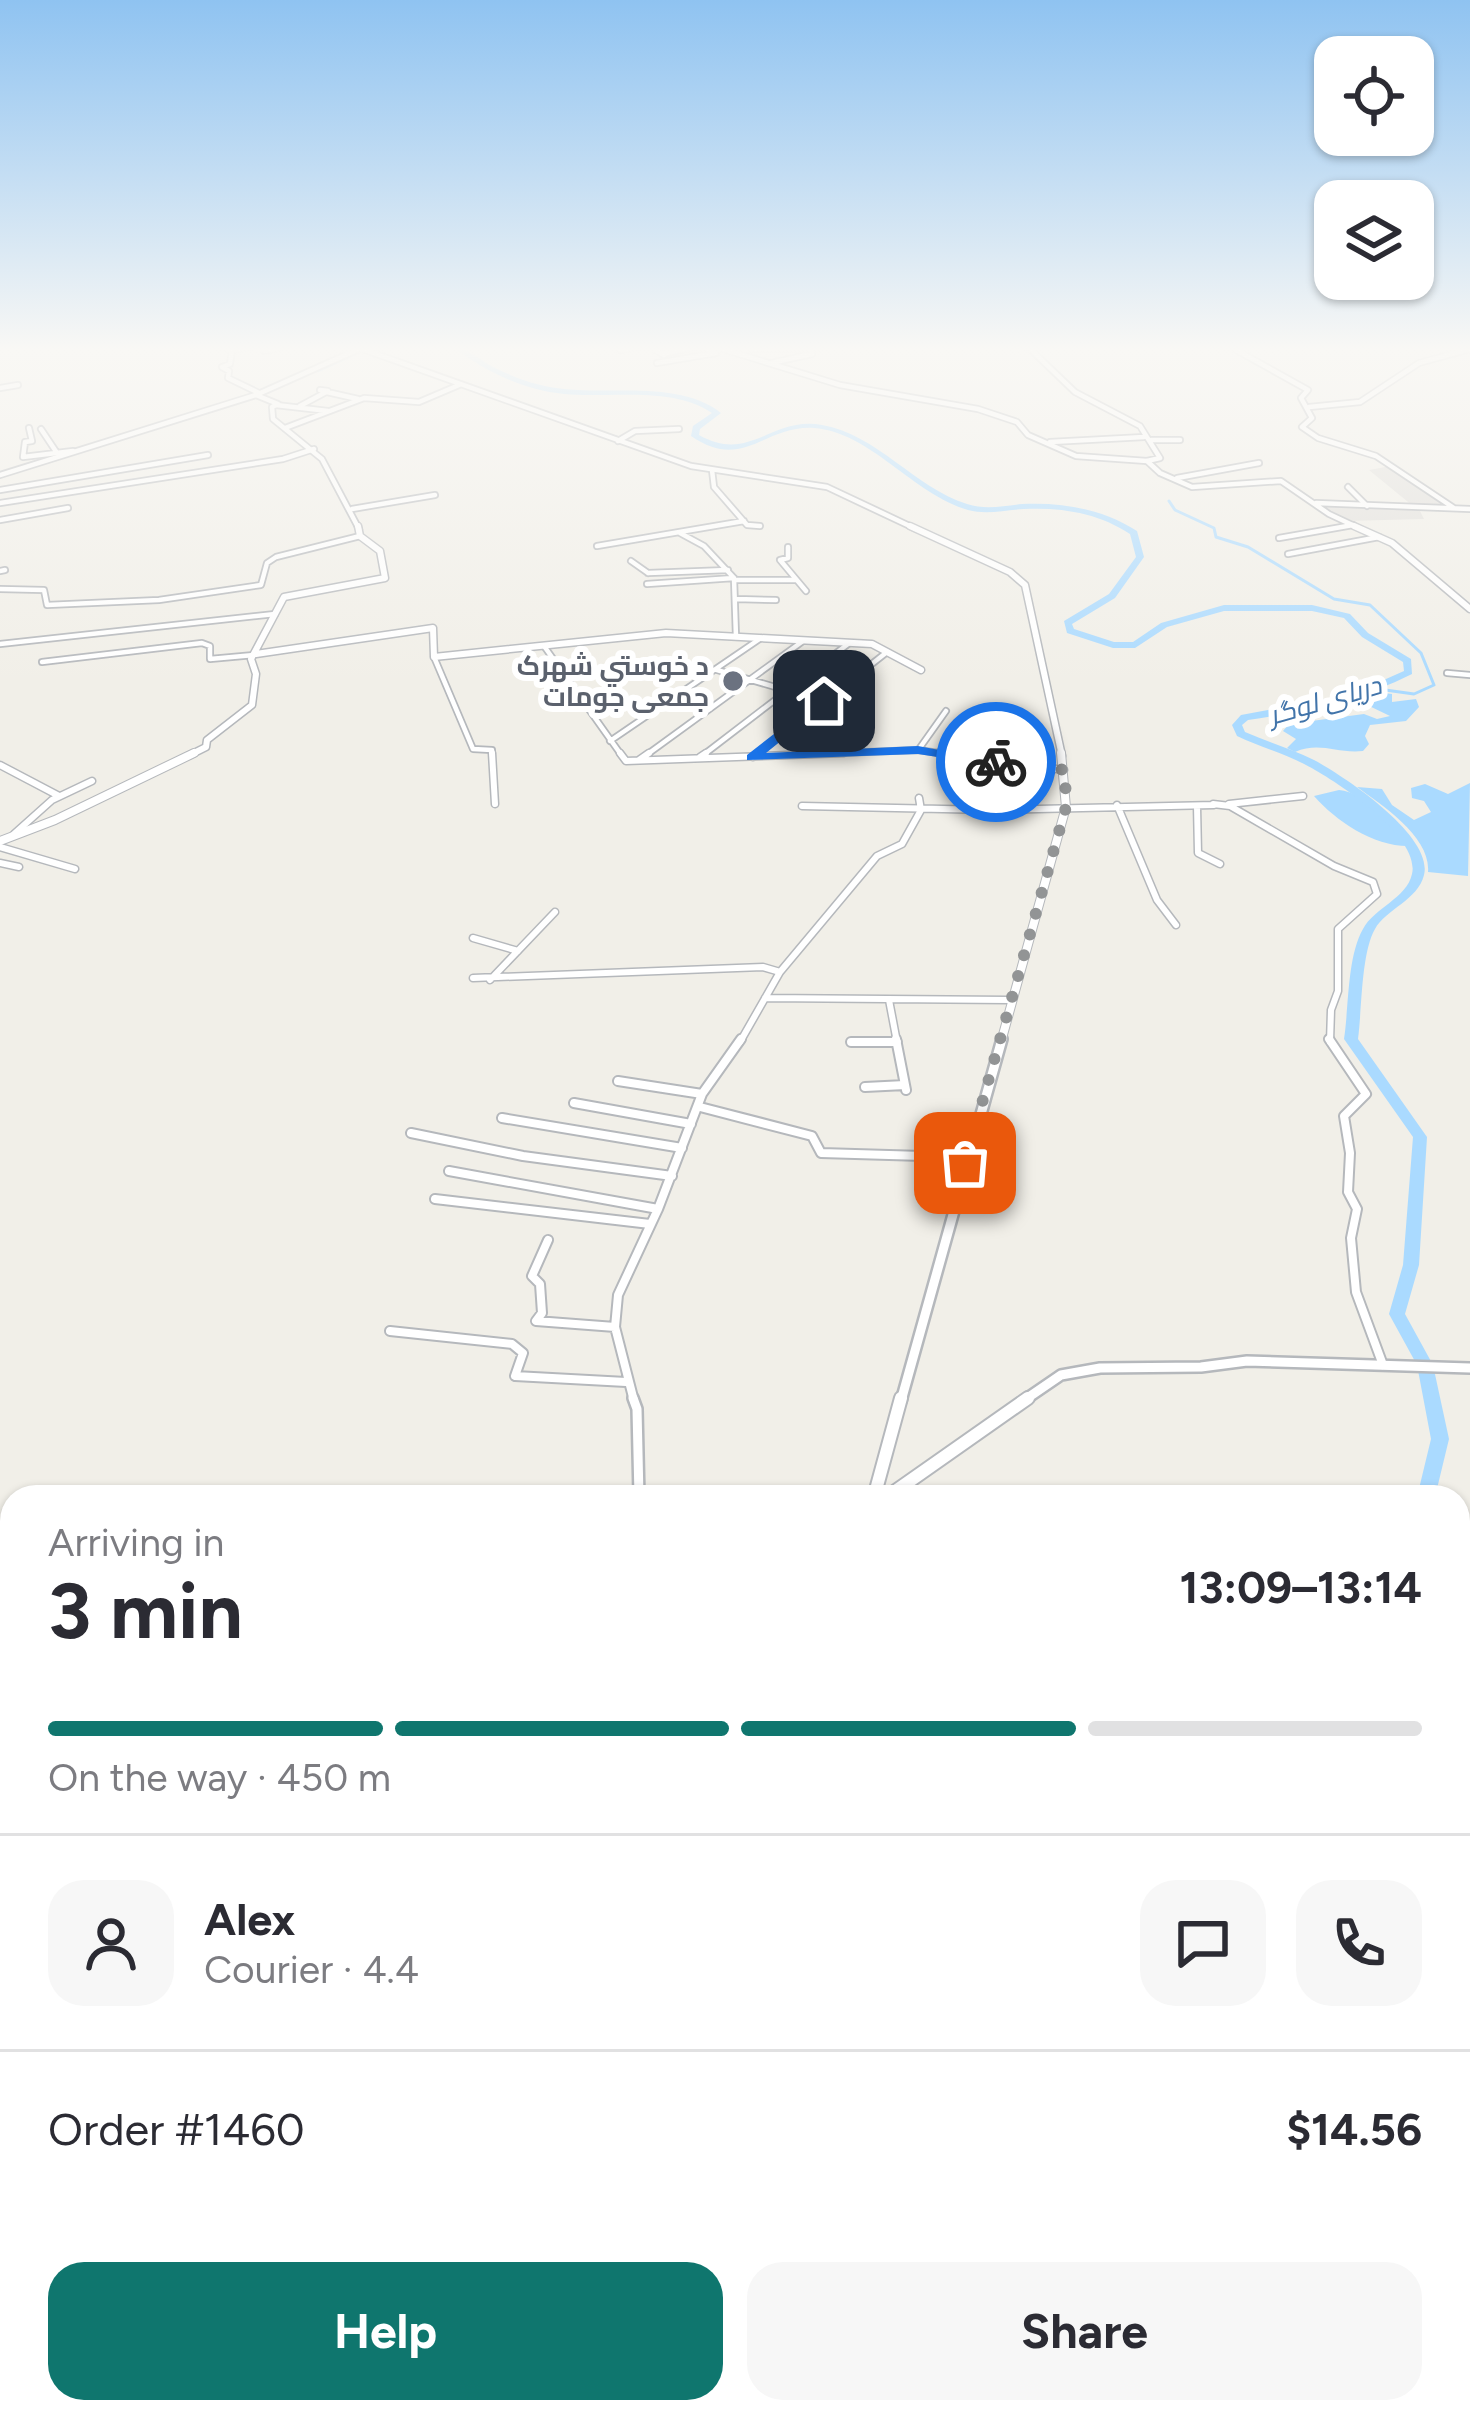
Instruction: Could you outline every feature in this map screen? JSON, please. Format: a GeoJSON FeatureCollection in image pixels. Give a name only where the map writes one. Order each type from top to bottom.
{"type":"FeatureCollection","features":[{"type":"Feature","properties":{"kind":"street"},"geometry":{"type":"LineString","coordinates":[[0,475],[51,459]]}},
{"type":"Feature","properties":{"kind":"street"},"geometry":{"type":"LineString","coordinates":[[0,491],[180,459]]}},
{"type":"Feature","properties":{"kind":"street"},"geometry":{"type":"LineString","coordinates":[[0,503],[283,459]]}},
{"type":"Feature","properties":{"kind":"street"},"geometry":{"type":"LineString","coordinates":[[320,459],[352,509],[360,536]]}},
{"type":"Feature","properties":{"kind":"street"},"geometry":{"type":"LineString","coordinates":[[676,459],[712,470],[827,487],[1018,577],[1025,585],[1065,770],[1066,807],[877,1485]]}},
{"type":"Feature","properties":{"kind":"street"},"geometry":{"type":"LineString","coordinates":[[1106,459],[1156,459]]}},
{"type":"Feature","properties":{"kind":"street"},"geometry":{"type":"LineString","coordinates":[[1381,459],[1454,508]]}},
{"type":"Feature","properties":{"kind":"street"},"geometry":{"type":"LineString","coordinates":[[1147,461],[1160,473],[1204,488],[1281,481],[1378,537],[1470,610]]}},
{"type":"Feature","properties":{"kind":"street"},"geometry":{"type":"LineString","coordinates":[[1177,478],[1259,463]]}},
{"type":"Feature","properties":{"kind":"street"},"geometry":{"type":"LineString","coordinates":[[712,470],[714,487],[743,521],[760,526]]}},
{"type":"Feature","properties":{"kind":"street"},"geometry":{"type":"LineString","coordinates":[[1348,487],[1367,506]]}},
{"type":"Feature","properties":{"kind":"street"},"geometry":{"type":"LineString","coordinates":[[352,509],[435,496]]}},
{"type":"Feature","properties":{"kind":"street"},"geometry":{"type":"LineString","coordinates":[[1316,503],[1470,509]]}},
{"type":"Feature","properties":{"kind":"street"},"geometry":{"type":"LineString","coordinates":[[1,524],[68,508]]}},
{"type":"Feature","properties":{"kind":"street"},"geometry":{"type":"LineString","coordinates":[[597,545],[743,521]]}},
{"type":"Feature","properties":{"kind":"street"},"geometry":{"type":"LineString","coordinates":[[1279,538],[1353,525]]}},
{"type":"Feature","properties":{"kind":"street"},"geometry":{"type":"LineString","coordinates":[[678,532],[704,546],[734,579],[736,637]]}},
{"type":"Feature","properties":{"kind":"street"},"geometry":{"type":"LineString","coordinates":[[0,589],[44,590],[46,605],[196,596],[261,585],[267,563],[276,557],[360,536],[380,550],[385,578],[284,597],[250,659],[256,674],[252,705],[207,740],[197,754],[14,834]]}},
{"type":"Feature","properties":{"kind":"street"},"geometry":{"type":"LineString","coordinates":[[1288,554],[1378,537]]}},
{"type":"Feature","properties":{"kind":"street"},"geometry":{"type":"LineString","coordinates":[[788,548],[788,558],[780,560],[806,591]]}},
{"type":"Feature","properties":{"kind":"street"},"geometry":{"type":"LineString","coordinates":[[632,561],[658,582]]}},
{"type":"Feature","properties":{"kind":"street"},"geometry":{"type":"LineString","coordinates":[[648,573],[729,570]]}},
{"type":"Feature","properties":{"kind":"street"},"geometry":{"type":"LineString","coordinates":[[647,584],[795,580]]}},
{"type":"Feature","properties":{"kind":"street"},"geometry":{"type":"LineString","coordinates":[[736,599],[776,600]]}},
{"type":"Feature","properties":{"kind":"street"},"geometry":{"type":"LineString","coordinates":[[0,644],[275,614]]}},
{"type":"Feature","properties":{"kind":"street"},"geometry":{"type":"LineString","coordinates":[[42,662],[202,644],[210,646],[210,659],[433,628],[434,657],[472,749],[492,750],[495,804]]}},
{"type":"Feature","properties":{"kind":"street"},"geometry":{"type":"LineString","coordinates":[[434,657],[666,633],[872,644],[921,670]]}},
{"type":"Feature","properties":{"kind":"street"},"geometry":{"type":"LineString","coordinates":[[610,741],[761,638]]}},
{"type":"Feature","properties":{"kind":"street"},"geometry":{"type":"LineString","coordinates":[[638,761],[803,641]]}},
{"type":"Feature","properties":{"kind":"street"},"geometry":{"type":"LineString","coordinates":[[698,758],[848,644]]}},
{"type":"Feature","properties":{"kind":"street"},"geometry":{"type":"LineString","coordinates":[[544,646],[624,760],[918,750],[1065,770]]}},
{"type":"Feature","properties":{"kind":"street"},"geometry":{"type":"LineString","coordinates":[[752,758],[887,652]]}},
{"type":"Feature","properties":{"kind":"street"},"geometry":{"type":"LineString","coordinates":[[716,669],[824,701]]}},
{"type":"Feature","properties":{"kind":"street"},"geometry":{"type":"LineString","coordinates":[[1447,673],[1470,675]]}},
{"type":"Feature","properties":{"kind":"street"},"geometry":{"type":"LineString","coordinates":[[918,750],[946,711]]}},
{"type":"Feature","properties":{"kind":"street"},"geometry":{"type":"LineString","coordinates":[[0,765],[60,796]]}},
{"type":"Feature","properties":{"kind":"street"},"geometry":{"type":"LineString","coordinates":[[0,844],[60,796],[92,781]]}},
{"type":"Feature","properties":{"kind":"street"},"geometry":{"type":"LineString","coordinates":[[1213,805],[1303,796]]}},
{"type":"Feature","properties":{"kind":"street"},"geometry":{"type":"LineString","coordinates":[[638,1485],[637,1409],[626,1382],[616,1327],[618,1295],[672,1176],[702,1094],[729,1060],[780,972],[877,856],[902,844],[921,810],[920,798]]}},
{"type":"Feature","properties":{"kind":"street"},"geometry":{"type":"LineString","coordinates":[[1117,805],[1157,900],[1176,925]]}},
{"type":"Feature","properties":{"kind":"street"},"geometry":{"type":"LineString","coordinates":[[1196,805],[1201,811],[1198,853],[1220,864]]}},
{"type":"Feature","properties":{"kind":"street"},"geometry":{"type":"LineString","coordinates":[[802,806],[921,810],[1231,806],[1334,866],[1372,882],[1376,894],[1338,929],[1339,991],[1331,1010],[1329,1041],[1366,1094],[1344,1116],[1350,1154],[1348,1192],[1357,1209],[1351,1238],[1356,1292],[1383,1365]]}},
{"type":"Feature","properties":{"kind":"street"},"geometry":{"type":"LineString","coordinates":[[0,844],[74,868]]}},
{"type":"Feature","properties":{"kind":"street"},"geometry":{"type":"LineString","coordinates":[[0,862],[19,867]]}},
{"type":"Feature","properties":{"kind":"street"},"geometry":{"type":"LineString","coordinates":[[490,980],[555,911]]}},
{"type":"Feature","properties":{"kind":"street"},"geometry":{"type":"LineString","coordinates":[[473,938],[518,951]]}},
{"type":"Feature","properties":{"kind":"street"},"geometry":{"type":"LineString","coordinates":[[473,978],[763,967],[780,972]]}},
{"type":"Feature","properties":{"kind":"street"},"geometry":{"type":"LineString","coordinates":[[765,998],[1009,1000]]}},
{"type":"Feature","properties":{"kind":"street"},"geometry":{"type":"LineString","coordinates":[[866,1087],[906,1088],[890,1000]]}},
{"type":"Feature","properties":{"kind":"street"},"geometry":{"type":"LineString","coordinates":[[851,1042],[896,1042]]}},
{"type":"Feature","properties":{"kind":"street"},"geometry":{"type":"LineString","coordinates":[[618,1081],[702,1094]]}},
{"type":"Feature","properties":{"kind":"street"},"geometry":{"type":"LineString","coordinates":[[574,1103],[691,1124]]}},
{"type":"Feature","properties":{"kind":"street"},"geometry":{"type":"LineString","coordinates":[[700,1107],[812,1136],[821,1153],[923,1156],[965,1163]]}},
{"type":"Feature","properties":{"kind":"street"},"geometry":{"type":"LineString","coordinates":[[502,1118],[682,1148]]}},
{"type":"Feature","properties":{"kind":"street"},"geometry":{"type":"LineString","coordinates":[[411,1133],[523,1156],[672,1176]]}},
{"type":"Feature","properties":{"kind":"street"},"geometry":{"type":"LineString","coordinates":[[448,1171],[518,1187],[574,1190],[658,1209]]}},
{"type":"Feature","properties":{"kind":"street"},"geometry":{"type":"LineString","coordinates":[[435,1199],[517,1209],[564,1209],[650,1224]]}},
{"type":"Feature","properties":{"kind":"street"},"geometry":{"type":"LineString","coordinates":[[548,1240],[532,1276],[540,1284],[542,1313],[536,1321],[616,1327]]}},
{"type":"Feature","properties":{"kind":"street"},"geometry":{"type":"LineString","coordinates":[[390,1331],[516,1346],[524,1361],[515,1376],[535,1381],[626,1382]]}},
{"type":"Feature","properties":{"kind":"street"},"geometry":{"type":"LineString","coordinates":[[904,1485],[1061,1375],[1100,1368],[1247,1360],[1470,1368]]}},
{"type":"Feature","properties":{"kind":"shaded area"},"geometry":{"type":"Polygon","coordinates":[[[1391,466],[1454,508],[1418,507],[1424,519],[1345,521],[1316,503],[1413,506],[1369,470],[1391,466]]]}},
{"type":"Feature","properties":{"kind":"water"},"geometry":{"type":"Polygon","coordinates":[[[1384,693],[1392,694],[1392,702],[1416,699],[1419,707],[1406,721],[1370,725],[1365,736],[1369,744],[1363,751],[1313,748],[1295,752],[1287,748],[1296,739],[1283,731],[1289,724],[1364,714],[1377,719],[1390,716],[1363,703],[1382,699],[1384,693]]]}},
{"type":"Feature","properties":{"kind":"water"},"geometry":{"type":"Polygon","coordinates":[[[1470,783],[1468,876],[1428,872],[1427,859],[1414,835],[1357,787],[1382,789],[1392,805],[1414,820],[1431,812],[1424,801],[1412,798],[1411,788],[1425,784],[1448,794],[1470,783]]]}},
{"type":"Feature","properties":{"kind":"water"},"geometry":{"type":"Polygon","coordinates":[[[1339,790],[1368,803],[1408,846],[1382,842],[1356,830],[1314,796],[1339,790]]]}},
{"type":"Feature","properties":{"kind":"waterway","name":"دریای لوگر"},"geometry":{"type":"LineString","coordinates":[[886,459],[932,491],[971,508],[1063,508],[1094,514],[1134,533],[1140,557],[1112,596],[1067,623],[1070,631],[1113,645],[1135,645],[1164,625],[1224,608],[1312,608],[1347,616],[1365,635],[1408,661],[1409,672],[1371,689],[1308,707],[1245,717],[1237,725],[1241,734],[1309,762],[1360,795],[1397,829],[1419,862],[1413,884],[1368,930],[1351,1039],[1420,1137],[1411,1265],[1397,1314],[1425,1365],[1440,1439],[1429,1485]]}},
{"type":"Feature","properties":{"kind":"waterway"},"geometry":{"type":"LineString","coordinates":[[1169,501],[1175,510],[1214,528],[1216,537],[1248,547],[1334,599],[1370,605],[1421,653],[1434,685],[1414,694],[1371,688]]}},
{"type":"Feature","properties":{"kind":"way so far"},"geometry":{"type":"LineString","coordinates":[[965,1163],[1066,807],[1065,770],[996,762]]}},
{"type":"Feature","properties":{"kind":"place","name":"د خوستي شهرک جمعی جومات"},"geometry":{"type":"Point","coordinates":[733,681]}},
{"type":"Feature","properties":{"kind":"route"},"geometry":{"type":"LineString","coordinates":[[824,701],[752,758],[918,750],[996,762]]}}]}
